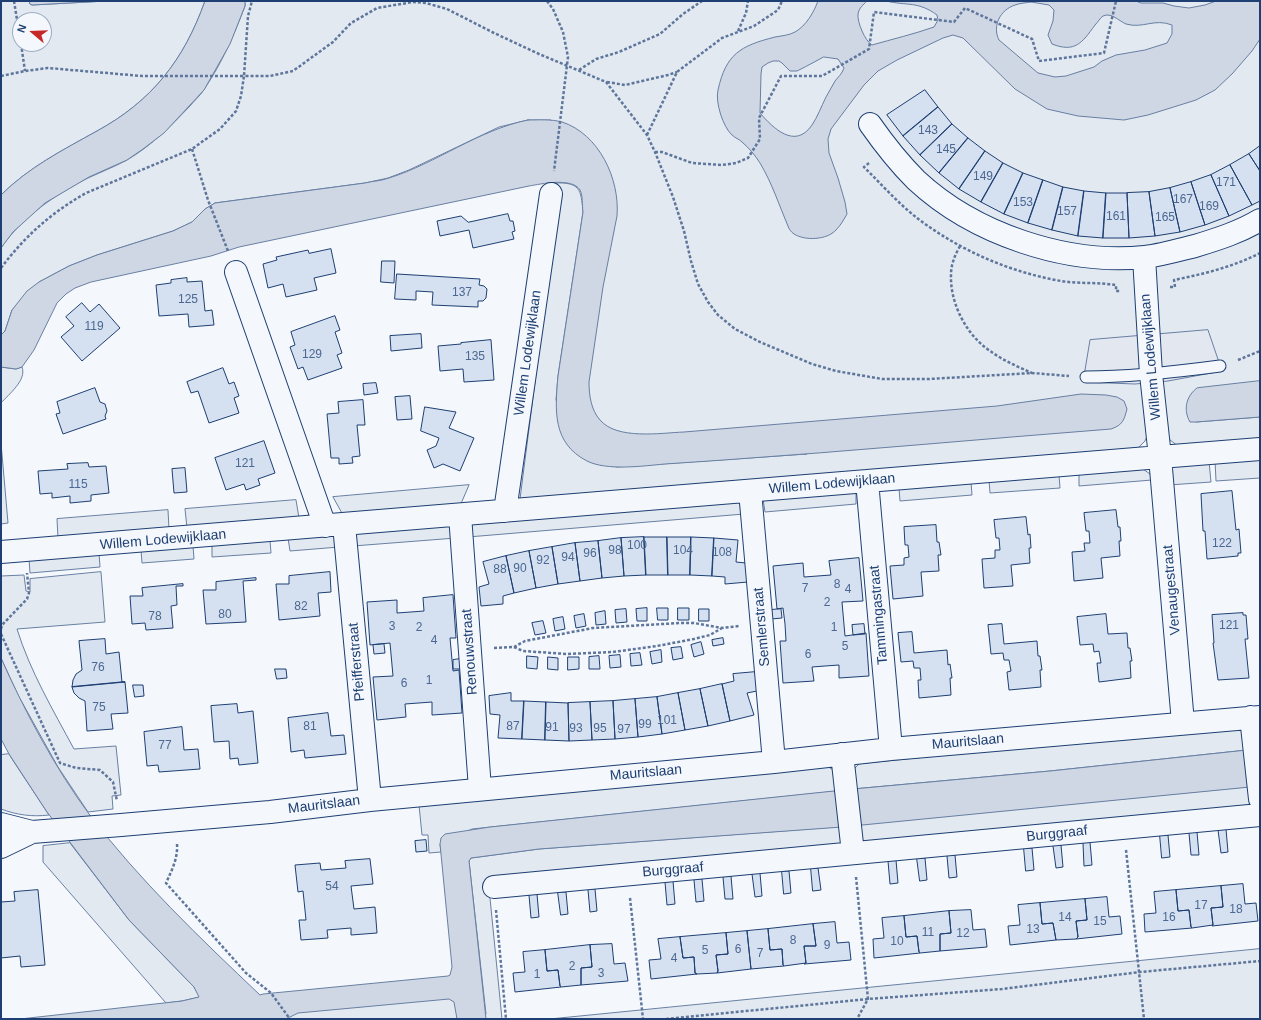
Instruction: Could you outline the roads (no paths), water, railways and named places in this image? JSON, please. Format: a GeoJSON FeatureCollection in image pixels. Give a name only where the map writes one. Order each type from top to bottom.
{"type":"FeatureCollection","features":[{"type":"Feature","properties":{"kind":"street"},"geometry":{"type":"LineString","coordinates":[[870,124],[896,159],[917,180],[955,210],[978,223],[1014,238],[1059,252],[1111,258],[1144,257],[1180,250],[1213,241],[1237,232],[1260,220]]}},
{"type":"Feature","properties":{"kind":"street","name":"Willem Lodewijklaan"},"geometry":{"type":"LineString","coordinates":[[505,512],[551,194]]}},
{"type":"Feature","properties":{"kind":"street","name":"Willem Lodewijklaan"},"geometry":{"type":"LineString","coordinates":[[1144,257],[1152,374],[1160,457]]}},
{"type":"Feature","properties":{"kind":"street"},"geometry":{"type":"LineString","coordinates":[[236,272],[335,525]]}},
{"type":"Feature","properties":{"kind":"street","name":"Willem Lodewijklaan"},"geometry":{"type":"LineString","coordinates":[[9,552],[1260,449]]}},
{"type":"Feature","properties":{"kind":"street","name":"Venaugestraat"},"geometry":{"type":"LineString","coordinates":[[1160,457],[1183,723]]}},
{"type":"Feature","properties":{"kind":"street","name":"Tammingastraat"},"geometry":{"type":"LineString","coordinates":[[867,481],[891,749]]}},
{"type":"Feature","properties":{"kind":"street","name":"Semlerstraat"},"geometry":{"type":"LineString","coordinates":[[750,491],[774,762]]}},
{"type":"Feature","properties":{"kind":"street","name":"Renouwstraat"},"geometry":{"type":"LineString","coordinates":[[460,515],[480,789]]}},
{"type":"Feature","properties":{"kind":"street","name":"Pfeifferstraat"},"geometry":{"type":"LineString","coordinates":[[335,525],[370,800]]}},
{"type":"Feature","properties":{"kind":"street"},"geometry":{"type":"LineString","coordinates":[[1256,717],[1254,744],[1260,794]]}},
{"type":"Feature","properties":{"kind":"street","name":"Mauritslaan"},"geometry":{"type":"LineString","coordinates":[[1,824],[41,831],[270,812],[370,800],[774,762],[891,749],[1256,717]]}},
{"type":"Feature","properties":{"kind":"street"},"geometry":{"type":"LineString","coordinates":[[842,754],[853,854]]}},
{"type":"Feature","properties":{"kind":"street","name":"Burggraaf"},"geometry":{"type":"LineString","coordinates":[[494,887],[1260,815]]}},
{"type":"Feature","properties":{"kind":"street","name":"Mauritslaan"},"geometry":{"type":"LineString","coordinates":[[1,847],[41,831]]}},
{"type":"Feature","properties":{"kind":"lane"},"geometry":{"type":"LineString","coordinates":[[1086,377],[1121,377],[1220,366]]}}]}
